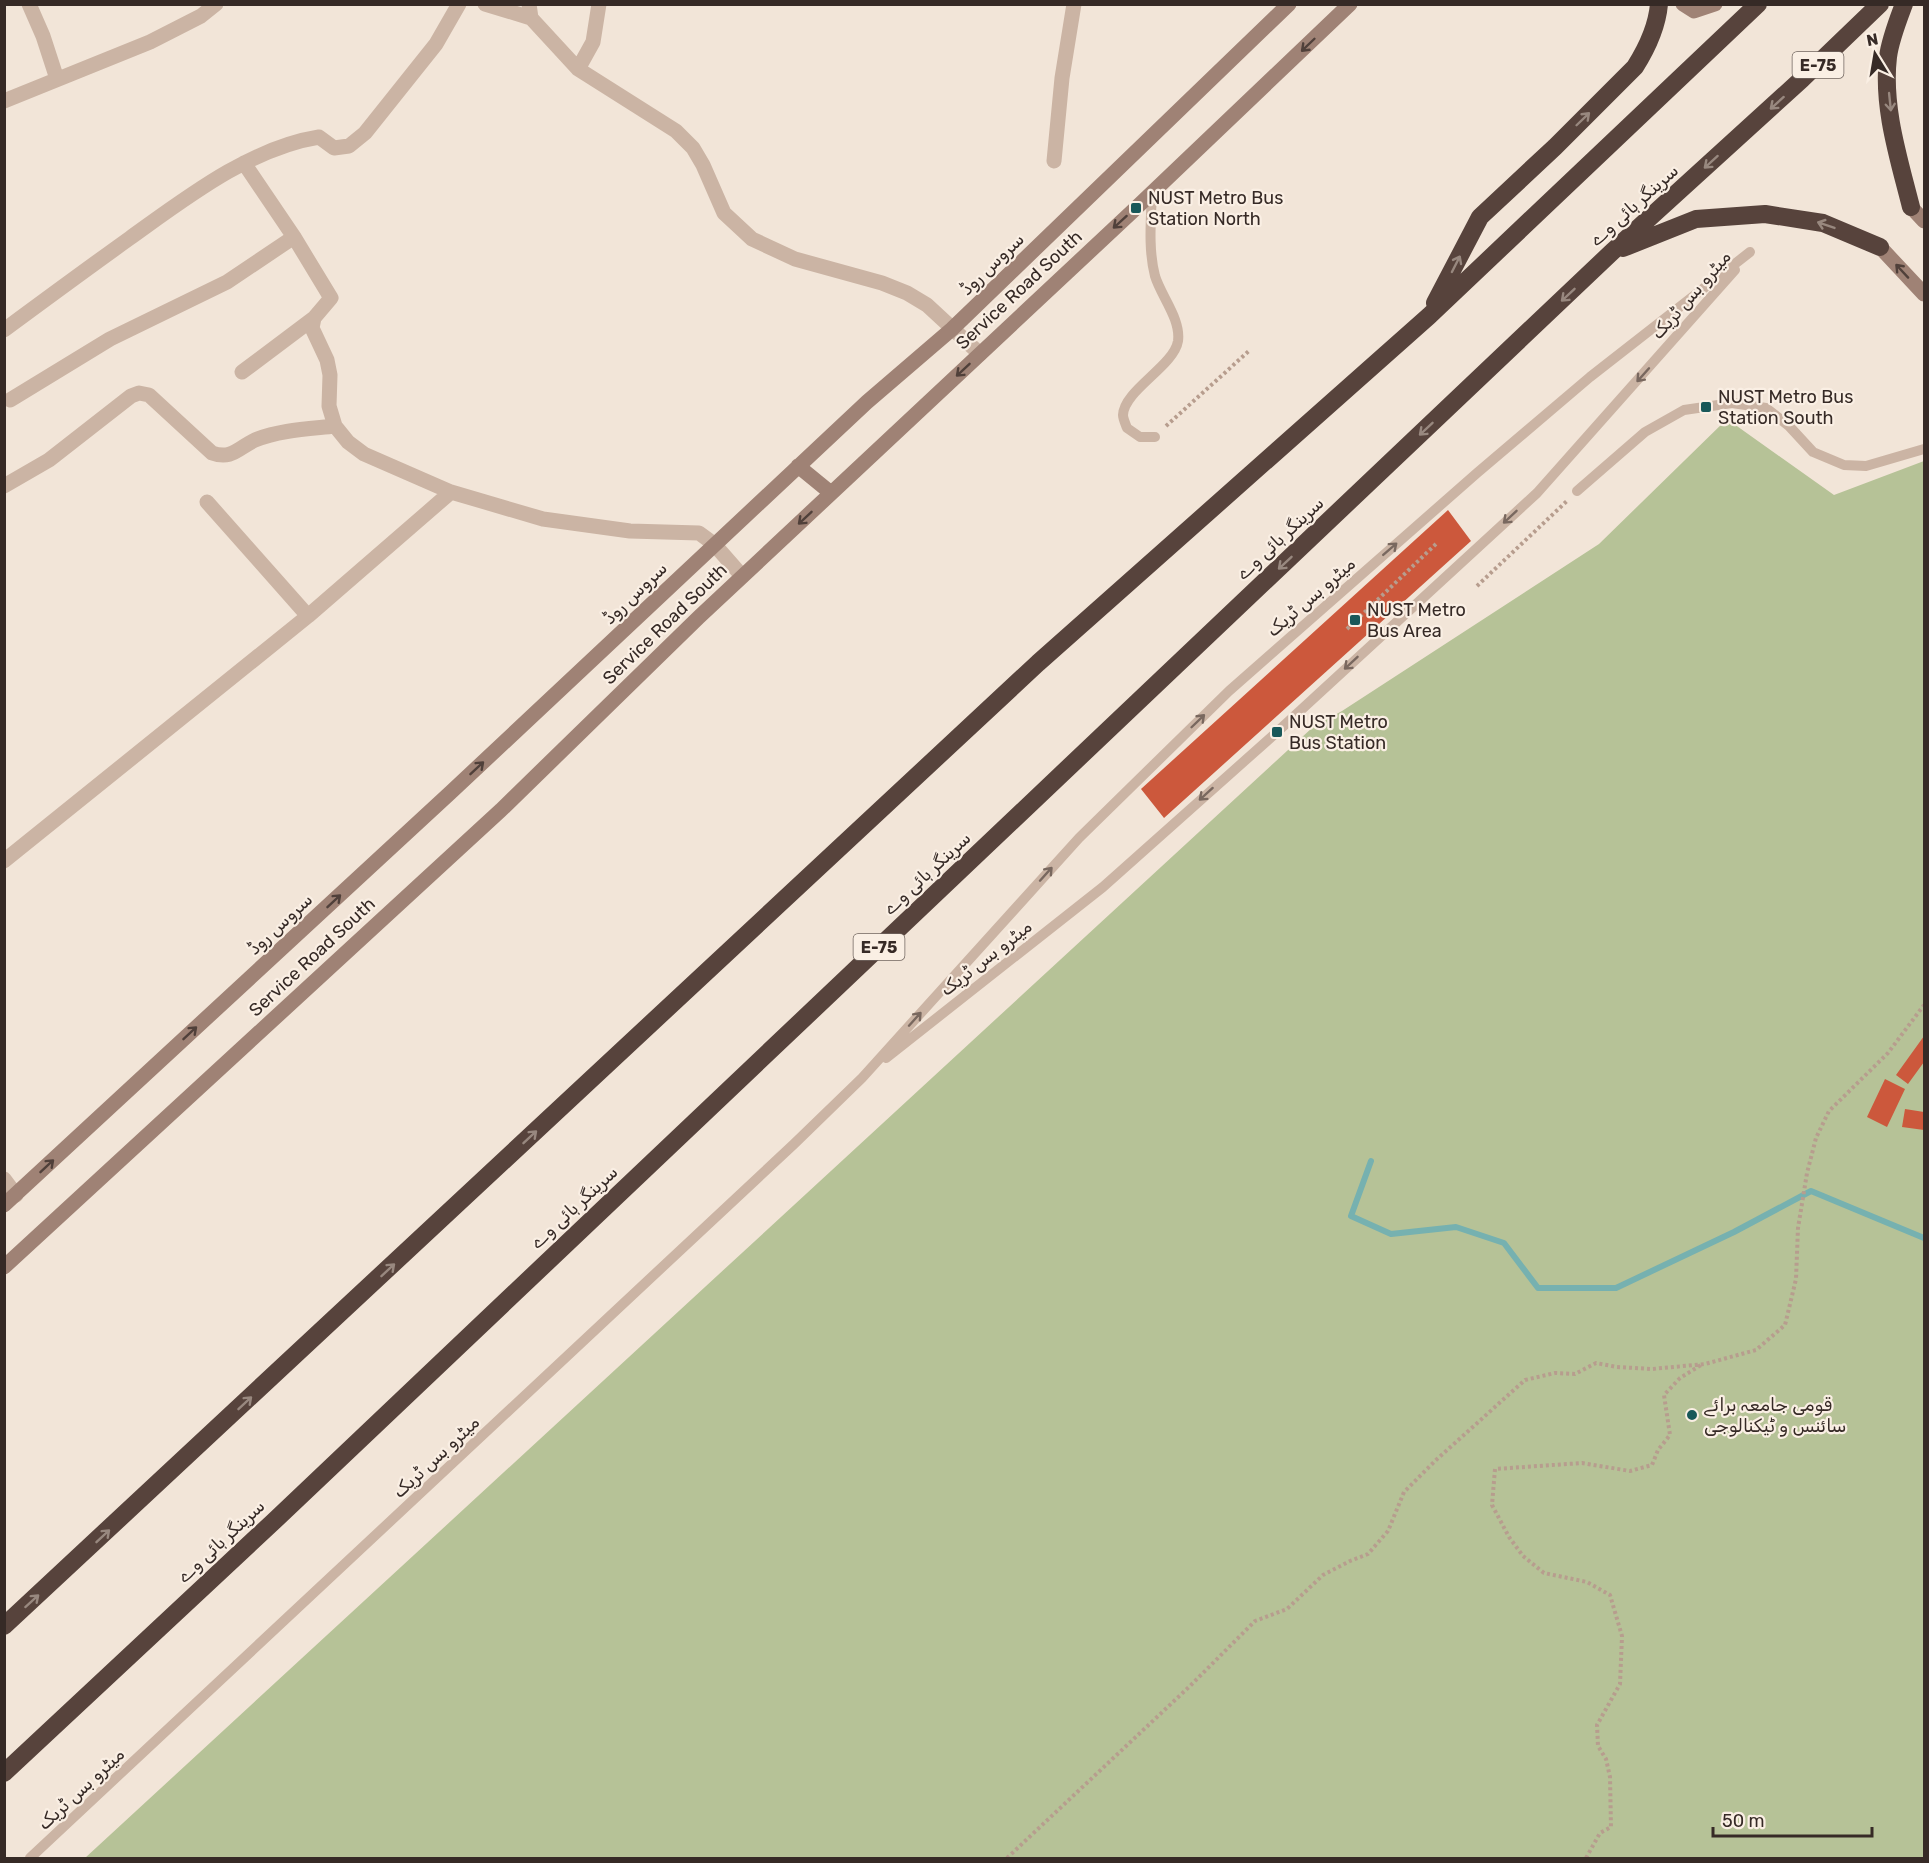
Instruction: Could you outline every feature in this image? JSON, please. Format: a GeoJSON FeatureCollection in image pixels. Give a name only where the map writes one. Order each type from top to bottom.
{"type":"FeatureCollection","features":[{"type":"Feature","properties":{"kind":"highway"},"geometry":{"type":"LineString","coordinates":[[1429,316],[1480,217],[1555,147],[1635,67],[1658,19],[1659,4]]}},
{"type":"Feature","properties":{"kind":"highway"},"geometry":{"type":"LineString","coordinates":[[4,1626],[1038,663],[1429,316],[1758,4]]}},
{"type":"Feature","properties":{"kind":"highway","name":"سرینگر ہائی وے"},"geometry":{"type":"LineString","coordinates":[[4,1773],[280,1515],[1613,251],[1802,79],[1880,4]]}},
{"type":"Feature","properties":{"kind":"highway"},"geometry":{"type":"LineString","coordinates":[[1904,4],[1888,57],[1889,98],[1895,146],[1911,207]]}},
{"type":"Feature","properties":{"kind":"highway"},"geometry":{"type":"LineString","coordinates":[[1613,251],[1696,219],[1764,214],[1823,223],[1880,247]]}},
{"type":"Feature","properties":{"kind":"main road","name":"سروس روڈ"},"geometry":{"type":"LineString","coordinates":[[10,1200],[459,785],[867,402],[952,329],[1289,4]]}},
{"type":"Feature","properties":{"kind":"main road","name":"Service Road South"},"geometry":{"type":"LineString","coordinates":[[4,1267],[501,810],[742,576],[1350,4]]}},
{"type":"Feature","properties":{"kind":"main road"},"geometry":{"type":"LineString","coordinates":[[1683,4],[1694,11],[1715,4]]}},
{"type":"Feature","properties":{"kind":"main road"},"geometry":{"type":"LineString","coordinates":[[1911,207],[1924,221]]}},
{"type":"Feature","properties":{"kind":"main road"},"geometry":{"type":"LineString","coordinates":[[1880,247],[1924,294]]}},
{"type":"Feature","properties":{"kind":"main road"},"geometry":{"type":"LineString","coordinates":[[798,466],[831,493]]}},
{"type":"Feature","properties":{"kind":"street"},"geometry":{"type":"LineString","coordinates":[[28,4],[43,36],[57,80]]}},
{"type":"Feature","properties":{"kind":"street"},"geometry":{"type":"LineString","coordinates":[[4,101],[150,42],[201,16],[216,4]]}},
{"type":"Feature","properties":{"kind":"street"},"geometry":{"type":"LineString","coordinates":[[4,330],[163,214],[244,163],[297,141],[319,137],[334,148],[349,146],[365,133],[436,44],[459,4]]}},
{"type":"Feature","properties":{"kind":"street"},"geometry":{"type":"LineString","coordinates":[[485,4],[530,11],[578,69],[676,131],[693,148],[703,165],[724,213],[752,239],[795,259],[882,283],[907,293],[927,305],[980,354]]}},
{"type":"Feature","properties":{"kind":"street"},"geometry":{"type":"LineString","coordinates":[[578,69],[593,42],[599,4]]}},
{"type":"Feature","properties":{"kind":"street"},"geometry":{"type":"LineString","coordinates":[[1054,161],[1062,78],[1074,4]]}},
{"type":"Feature","properties":{"kind":"street"},"geometry":{"type":"LineString","coordinates":[[242,372],[314,318],[331,298],[294,237],[244,163]]}},
{"type":"Feature","properties":{"kind":"street"},"geometry":{"type":"LineString","coordinates":[[10,400],[110,339],[227,282],[294,237]]}},
{"type":"Feature","properties":{"kind":"street"},"geometry":{"type":"LineString","coordinates":[[314,318],[312,328],[327,360],[330,375],[329,406],[335,426],[348,442],[364,454],[451,492],[543,519],[630,531],[699,533],[714,544],[742,576]]}},
{"type":"Feature","properties":{"kind":"street"},"geometry":{"type":"LineString","coordinates":[[4,486],[49,460],[131,396],[139,393],[149,395],[212,453],[222,456],[230,455],[254,441],[277,433],[335,426]]}},
{"type":"Feature","properties":{"kind":"street"},"geometry":{"type":"LineString","coordinates":[[4,861],[308,616],[451,492]]}},
{"type":"Feature","properties":{"kind":"street"},"geometry":{"type":"LineString","coordinates":[[207,502],[308,616]]}},
{"type":"Feature","properties":{"kind":"street"},"geometry":{"type":"LineString","coordinates":[[4,1179],[10,1200]]}},
{"type":"Feature","properties":{"kind":"lane"},"geometry":{"type":"LineString","coordinates":[[1152,192],[1151,250],[1155,275],[1176,324],[1178,342],[1169,357],[1129,400],[1123,415],[1127,428],[1140,437],[1155,437]]}},
{"type":"Feature","properties":{"kind":"lane","name":"میٹرو بس ٹریک"},"geometry":{"type":"LineString","coordinates":[[30,1858],[734,1201],[862,1078],[1079,838],[1229,691],[1555,406],[1750,252],[1537,493],[1277,732],[1103,886],[862,1078]]}},
{"type":"Feature","properties":{"kind":"lane"},"geometry":{"type":"LineString","coordinates":[[1577,491],[1645,432],[1684,410],[1732,403],[1766,408],[1789,426],[1813,452],[1844,465],[1866,466],[1924,449]]}},
{"type":"Feature","properties":{"kind":"path"},"geometry":{"type":"LineString","coordinates":[[1155,437],[1250,350]]}},
{"type":"Feature","properties":{"kind":"path"},"geometry":{"type":"LineString","coordinates":[[1477,586],[1577,491]]}},
{"type":"Feature","properties":{"kind":"path"},"geometry":{"type":"LineString","coordinates":[[1347,629],[1437,543]]}},
{"type":"Feature","properties":{"kind":"path"},"geometry":{"type":"LineString","coordinates":[[1007,1858],[1190,1686],[1255,1621],[1287,1609],[1323,1575],[1368,1554],[1388,1531],[1404,1492],[1525,1380],[1555,1373],[1575,1374],[1596,1363],[1652,1369],[1705,1364],[1756,1350],[1785,1325],[1796,1279],[1798,1228],[1807,1173],[1816,1138],[1829,1111],[1888,1053],[1924,1005]]}},
{"type":"Feature","properties":{"kind":"path"},"geometry":{"type":"LineString","coordinates":[[1586,1858],[1600,1833],[1611,1827],[1610,1777],[1606,1759],[1598,1746],[1597,1725],[1620,1684],[1622,1636],[1619,1620],[1610,1595],[1587,1582],[1544,1573],[1522,1556],[1491,1505],[1495,1469],[1582,1463],[1630,1471],[1652,1465],[1658,1450],[1670,1435],[1664,1395],[1680,1378],[1705,1364]]}},
{"type":"Feature","properties":{"kind":"green space"},"geometry":{"type":"Polygon","coordinates":[[[1727,419],[1834,495],[1924,461],[1924,1858],[85,1858],[1313,727],[1342,711],[1599,544],[1727,419]]]}},
{"type":"Feature","properties":{"kind":"building","name":"NUST Metro Bus Area"},"geometry":{"type":"Polygon","coordinates":[[[1448,510],[1471,541],[1164,818],[1141,789],[1448,510]]]}},
{"type":"Feature","properties":{"kind":"building"},"geometry":{"type":"Polygon","coordinates":[[[1924,1036],[1924,1062],[1908,1084],[1896,1075],[1924,1036]]]}},
{"type":"Feature","properties":{"kind":"building"},"geometry":{"type":"Polygon","coordinates":[[[1885,1079],[1905,1089],[1887,1127],[1867,1117],[1885,1079]]]}},
{"type":"Feature","properties":{"kind":"building"},"geometry":{"type":"Polygon","coordinates":[[[1905,1109],[1924,1112],[1924,1130],[1902,1127],[1905,1109]]]}},
{"type":"Feature","properties":{"kind":"waterway"},"geometry":{"type":"LineString","coordinates":[[1371,1161],[1351,1216],[1391,1234],[1456,1227],[1504,1243],[1538,1288],[1616,1288],[1734,1232],[1811,1191],[1924,1238]]}},
{"type":"Feature","properties":{"kind":"place","name":"NUST Metro Bus Station North"},"geometry":{"type":"Point","coordinates":[1136,208]}},
{"type":"Feature","properties":{"kind":"place","name":"NUST Metro Bus Station South"},"geometry":{"type":"Point","coordinates":[1706,407]}},
{"type":"Feature","properties":{"kind":"place","name":"NUST Metro Bus Area"},"geometry":{"type":"Point","coordinates":[1355,620]}},
{"type":"Feature","properties":{"kind":"place","name":"NUST Metro Bus Station"},"geometry":{"type":"Point","coordinates":[1277,732]}},
{"type":"Feature","properties":{"kind":"place","name":"قومی جامعہ برائے سائنس و ٹیکنالوجی"},"geometry":{"type":"Point","coordinates":[1692,1415]}}]}
